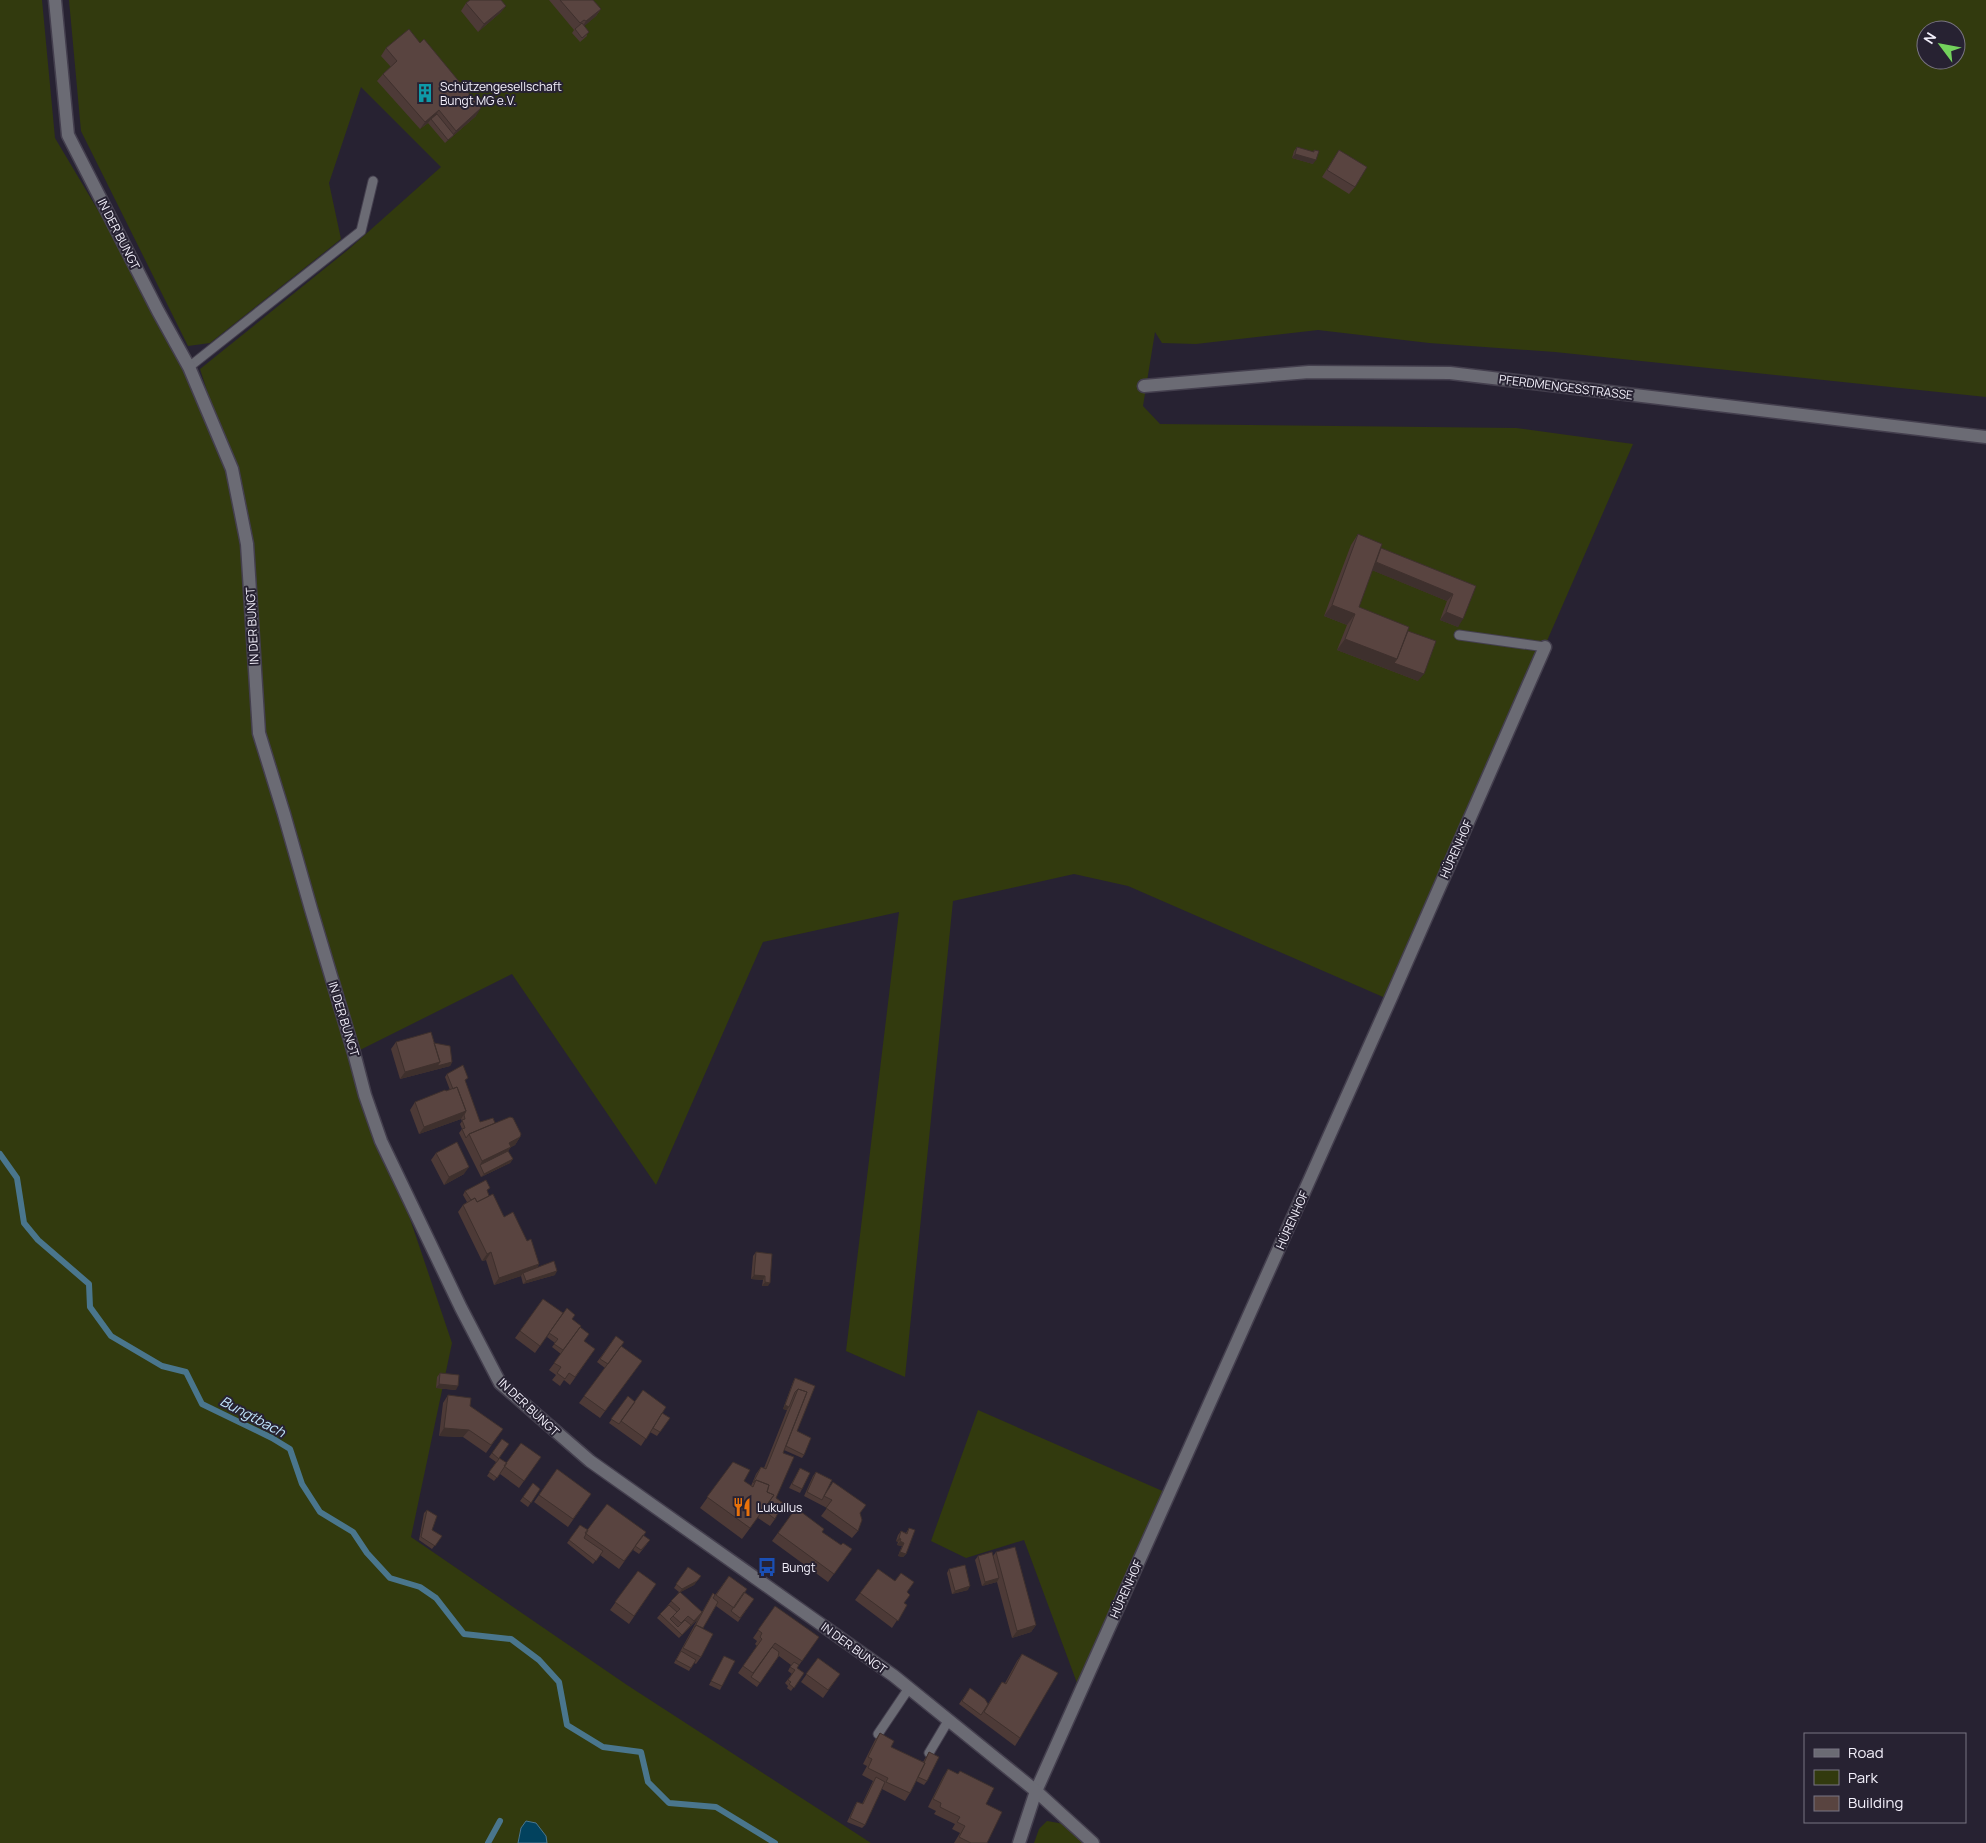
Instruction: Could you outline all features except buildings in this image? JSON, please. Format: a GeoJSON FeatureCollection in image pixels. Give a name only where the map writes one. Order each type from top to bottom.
{"type":"FeatureCollection","features":[{"type":"Feature","properties":{"kind":"street","name":"IN DER BUNGT"},"geometry":{"type":"LineString","coordinates":[[55,0],[68,135],[158,311],[189,367],[232,469],[247,544],[258,733],[284,814],[365,1095],[381,1141],[461,1308],[500,1383],[590,1461],[909,1688],[1036,1791],[1093,1843]]}},
{"type":"Feature","properties":{"kind":"street","name":"PFERDMENGESSTRASSE"},"geometry":{"type":"LineString","coordinates":[[1144,386],[1309,372],[1450,373],[1986,437]]}},
{"type":"Feature","properties":{"kind":"street","name":"HÜRENHOF"},"geometry":{"type":"LineString","coordinates":[[1019,1843],[1036,1791],[1390,1000],[1545,647]]}},
{"type":"Feature","properties":{"kind":"lane"},"geometry":{"type":"LineString","coordinates":[[189,367],[361,231],[373,181]]}},
{"type":"Feature","properties":{"kind":"lane"},"geometry":{"type":"LineString","coordinates":[[1459,635],[1545,647]]}},
{"type":"Feature","properties":{"kind":"lane"},"geometry":{"type":"LineString","coordinates":[[878,1734],[909,1688]]}},
{"type":"Feature","properties":{"kind":"lane"},"geometry":{"type":"LineString","coordinates":[[929,1753],[948,1721]]}},
{"type":"Feature","properties":{"kind":"green space"},"geometry":{"type":"Polygon","coordinates":[[[0,0],[42,0],[55,138],[158,311],[232,469],[200,369],[349,249],[441,167],[361,87],[329,183],[341,239],[210,343],[188,346],[81,131],[69,0],[1986,0],[1986,397],[1555,352],[1429,343],[1318,330],[1196,344],[1162,343],[1155,332],[1143,406],[1160,424],[1516,428],[1633,444],[1390,1000],[1128,886],[1074,874],[953,901],[905,1377],[846,1351],[899,912],[763,942],[656,1185],[512,974],[354,1053],[452,1343],[411,1537],[627,1685],[871,1843],[547,1843],[543,1832],[521,1828],[518,1843],[0,1843],[0,0]]]}},
{"type":"Feature","properties":{"kind":"green space"},"geometry":{"type":"Polygon","coordinates":[[[978,1410],[1167,1493],[1077,1683],[1024,1540],[966,1558],[931,1541],[978,1410]]]}},
{"type":"Feature","properties":{"kind":"green space"},"geometry":{"type":"Polygon","coordinates":[[[1047,1821],[1064,1824],[1084,1843],[1034,1843],[1039,1829],[1047,1821]]]}},
{"type":"Feature","properties":{"kind":"water"},"geometry":{"type":"Polygon","coordinates":[[[526,1821],[536,1823],[546,1836],[547,1843],[518,1843],[521,1828],[526,1821]]]}},
{"type":"Feature","properties":{"kind":"waterway","name":"Bungtbach"},"geometry":{"type":"LineString","coordinates":[[0,1154],[17,1178],[24,1223],[38,1240],[89,1284],[90,1307],[111,1336],[162,1366],[186,1372],[202,1404],[272,1438],[290,1449],[302,1484],[320,1512],[353,1532],[367,1553],[390,1578],[420,1587],[436,1598],[464,1634],[511,1639],[539,1660],[559,1682],[567,1725],[603,1747],[641,1752],[648,1782],[669,1803],[716,1807],[775,1843]]}},
{"type":"Feature","properties":{"kind":"waterway"},"geometry":{"type":"LineString","coordinates":[[488,1843],[500,1821]]}},
{"type":"Feature","properties":{"kind":"place","name":"Schützengesellschaft Bungt MG e.V."},"geometry":{"type":"Point","coordinates":[425,93]}},
{"type":"Feature","properties":{"kind":"place","name":"Lukullus"},"geometry":{"type":"Point","coordinates":[742,1507]}},
{"type":"Feature","properties":{"kind":"place","name":"Bungt"},"geometry":{"type":"Point","coordinates":[767,1567]}}]}
